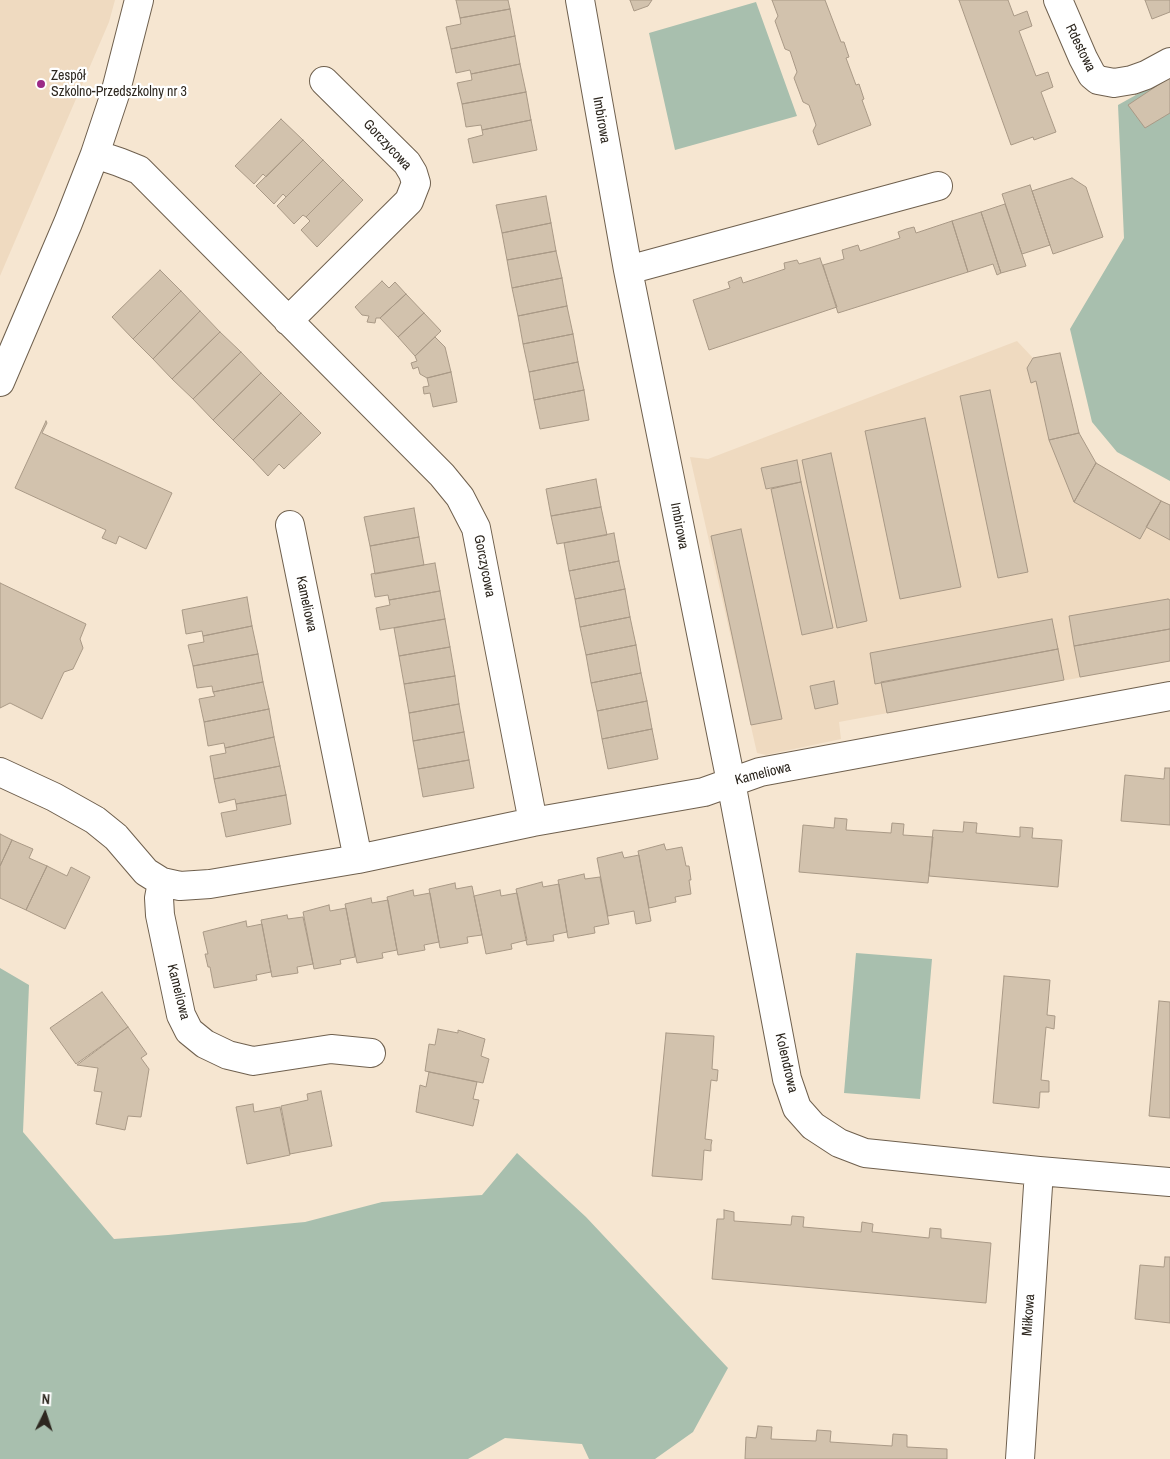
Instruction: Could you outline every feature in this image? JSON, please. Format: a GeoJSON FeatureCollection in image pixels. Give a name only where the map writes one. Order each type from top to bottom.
{"type":"FeatureCollection","features":[{"type":"Feature","properties":{"kind":"street"},"geometry":{"type":"LineString","coordinates":[[0,382],[68,223],[95,154],[115,94],[139,0]]}},
{"type":"Feature","properties":{"kind":"street","name":"Imbirowa"},"geometry":{"type":"LineString","coordinates":[[580,0],[628,270],[731,782]]}},
{"type":"Feature","properties":{"kind":"street","name":"Rdestowa"},"geometry":{"type":"LineString","coordinates":[[1058,0],[1083,58],[1092,75],[1098,80],[1114,83],[1132,80],[1170,62]]}},
{"type":"Feature","properties":{"kind":"street","name":"Gorczycowa"},"geometry":{"type":"LineString","coordinates":[[288,322],[409,201],[416,183],[407,163],[324,81]]}},
{"type":"Feature","properties":{"kind":"street","name":"Gorczycowa"},"geometry":{"type":"LineString","coordinates":[[95,154],[139,170],[442,475],[460,497],[476,528],[533,822]]}},
{"type":"Feature","properties":{"kind":"street"},"geometry":{"type":"LineString","coordinates":[[628,270],[938,186]]}},
{"type":"Feature","properties":{"kind":"street","name":"Kameliowa"},"geometry":{"type":"LineString","coordinates":[[290,525],[358,859]]}},
{"type":"Feature","properties":{"kind":"street","name":"Kameliowa"},"geometry":{"type":"LineString","coordinates":[[154,877],[180,886],[210,884],[358,859],[533,822],[704,792],[760,772],[1170,696]]}},
{"type":"Feature","properties":{"kind":"street"},"geometry":{"type":"LineString","coordinates":[[0,772],[54,797],[95,820],[116,836],[154,877]]}},
{"type":"Feature","properties":{"kind":"street","name":"Kolendrowa"},"geometry":{"type":"LineString","coordinates":[[731,782],[787,1079],[797,1108],[813,1126],[839,1143],[865,1154],[1170,1182]]}},
{"type":"Feature","properties":{"kind":"street","name":"Kameliowa"},"geometry":{"type":"LineString","coordinates":[[154,877],[159,898],[160,916],[181,1016],[189,1031],[205,1044],[228,1055],[253,1061],[331,1049],[371,1053]]}},
{"type":"Feature","properties":{"kind":"street","name":"Miłkowa"},"geometry":{"type":"LineString","coordinates":[[1020,1459],[1039,1171]]}},
{"type":"Feature","properties":{"kind":"shaded area","name":"Zespół Szkolno-Przedszkolny nr 3"},"geometry":{"type":"Polygon","coordinates":[[[0,0],[115,0],[109,22],[0,276],[0,0]]]}},
{"type":"Feature","properties":{"kind":"shaded area"},"geometry":{"type":"Polygon","coordinates":[[[1017,341],[1033,358],[1060,353],[1079,433],[1096,463],[1170,505],[1170,661],[839,722],[841,739],[766,755],[757,753],[690,457],[708,459],[1017,341]]]}},
{"type":"Feature","properties":{"kind":"green space"},"geometry":{"type":"Polygon","coordinates":[[[756,2],[797,116],[675,150],[649,33],[756,2]]]}},
{"type":"Feature","properties":{"kind":"green space"},"geometry":{"type":"Polygon","coordinates":[[[1170,76],[1170,481],[1117,452],[1092,422],[1070,329],[1124,238],[1118,105],[1170,76]]]}},
{"type":"Feature","properties":{"kind":"green space"},"geometry":{"type":"Polygon","coordinates":[[[856,953],[932,959],[920,1099],[844,1093],[856,953]]]}},
{"type":"Feature","properties":{"kind":"green space"},"geometry":{"type":"Polygon","coordinates":[[[0,968],[29,985],[23,1132],[114,1239],[305,1222],[382,1202],[482,1195],[517,1153],[586,1217],[728,1368],[693,1432],[655,1459],[589,1459],[582,1444],[505,1438],[468,1459],[0,1459],[0,968]]]}},
{"type":"Feature","properties":{"kind":"building"},"geometry":{"type":"Polygon","coordinates":[[[456,0],[508,0],[510,9],[460,18],[456,0]]]}},
{"type":"Feature","properties":{"kind":"building"},"geometry":{"type":"Polygon","coordinates":[[[630,0],[652,0],[648,6],[634,11],[630,0]]]}},
{"type":"Feature","properties":{"kind":"building"},"geometry":{"type":"Polygon","coordinates":[[[772,0],[825,0],[841,42],[844,42],[849,57],[846,58],[856,85],[859,84],[864,99],[862,100],[871,125],[818,145],[813,131],[816,125],[809,105],[803,102],[794,78],[797,72],[790,51],[785,49],[775,21],[778,16],[772,0]]]}},
{"type":"Feature","properties":{"kind":"building"},"geometry":{"type":"Polygon","coordinates":[[[959,0],[1008,0],[1014,16],[1027,11],[1032,26],[1019,31],[1036,76],[1048,72],[1053,87],[1041,92],[1056,132],[1034,140],[1033,137],[1011,145],[959,0]]]}},
{"type":"Feature","properties":{"kind":"building"},"geometry":{"type":"Polygon","coordinates":[[[1145,0],[1170,0],[1170,12],[1152,19],[1145,0]]]}},
{"type":"Feature","properties":{"kind":"building"},"geometry":{"type":"Polygon","coordinates":[[[510,9],[515,36],[451,49],[446,27],[461,24],[460,18],[510,9]]]}},
{"type":"Feature","properties":{"kind":"building"},"geometry":{"type":"Polygon","coordinates":[[[515,36],[520,64],[471,74],[470,70],[456,73],[451,49],[515,36]]]}},
{"type":"Feature","properties":{"kind":"building"},"geometry":{"type":"Polygon","coordinates":[[[520,64],[526,92],[462,104],[457,83],[472,80],[471,74],[520,64]]]}},
{"type":"Feature","properties":{"kind":"building"},"geometry":{"type":"Polygon","coordinates":[[[1170,77],[1170,113],[1145,128],[1128,105],[1170,77]]]}},
{"type":"Feature","properties":{"kind":"building"},"geometry":{"type":"Polygon","coordinates":[[[526,92],[531,120],[482,130],[481,125],[466,127],[462,104],[526,92]]]}},
{"type":"Feature","properties":{"kind":"building"},"geometry":{"type":"Polygon","coordinates":[[[281,119],[303,140],[266,177],[263,174],[254,184],[235,166],[281,119]]]}},
{"type":"Feature","properties":{"kind":"building"},"geometry":{"type":"Polygon","coordinates":[[[531,120],[537,150],[473,163],[468,139],[483,135],[482,130],[531,120]]]}},
{"type":"Feature","properties":{"kind":"building"},"geometry":{"type":"Polygon","coordinates":[[[303,140],[323,160],[286,197],[283,194],[274,204],[256,186],[303,140]]]}},
{"type":"Feature","properties":{"kind":"building"},"geometry":{"type":"Polygon","coordinates":[[[323,160],[343,180],[306,217],[303,215],[294,224],[277,206],[323,160]]]}},
{"type":"Feature","properties":{"kind":"building"},"geometry":{"type":"Polygon","coordinates":[[[1072,178],[1086,187],[1103,237],[1053,254],[1032,191],[1072,178]]]}},
{"type":"Feature","properties":{"kind":"building"},"geometry":{"type":"Polygon","coordinates":[[[343,180],[363,200],[317,247],[301,230],[310,221],[306,217],[343,180]]]}},
{"type":"Feature","properties":{"kind":"building"},"geometry":{"type":"Polygon","coordinates":[[[1030,185],[1050,245],[1022,254],[1002,194],[1030,185]]]}},
{"type":"Feature","properties":{"kind":"building"},"geometry":{"type":"Polygon","coordinates":[[[546,196],[551,223],[502,233],[496,205],[546,196]]]}},
{"type":"Feature","properties":{"kind":"building"},"geometry":{"type":"Polygon","coordinates":[[[1005,204],[1026,266],[1001,273],[981,212],[1005,204]]]}},
{"type":"Feature","properties":{"kind":"building"},"geometry":{"type":"Polygon","coordinates":[[[981,212],[1001,273],[997,275],[993,264],[968,272],[952,221],[981,212]]]}},
{"type":"Feature","properties":{"kind":"building"},"geometry":{"type":"Polygon","coordinates":[[[952,221],[968,272],[838,313],[823,265],[844,259],[842,250],[858,245],[860,251],[900,238],[898,232],[906,229],[914,227],[916,233],[952,221]]]}},
{"type":"Feature","properties":{"kind":"building"},"geometry":{"type":"Polygon","coordinates":[[[551,223],[556,251],[507,260],[502,233],[551,223]]]}},
{"type":"Feature","properties":{"kind":"building"},"geometry":{"type":"Polygon","coordinates":[[[556,251],[562,278],[512,288],[507,260],[556,251]]]}},
{"type":"Feature","properties":{"kind":"building"},"geometry":{"type":"Polygon","coordinates":[[[820,258],[837,307],[709,350],[693,300],[730,288],[728,282],[741,277],[743,283],[785,269],[784,263],[797,260],[799,264],[820,258]]]}},
{"type":"Feature","properties":{"kind":"building"},"geometry":{"type":"Polygon","coordinates":[[[160,270],[181,291],[133,339],[112,317],[160,270]]]}},
{"type":"Feature","properties":{"kind":"building"},"geometry":{"type":"Polygon","coordinates":[[[562,278],[567,306],[518,316],[512,288],[562,278]]]}},
{"type":"Feature","properties":{"kind":"building"},"geometry":{"type":"Polygon","coordinates":[[[382,281],[389,288],[395,282],[406,294],[380,318],[376,318],[375,323],[367,322],[369,316],[362,315],[355,307],[382,281]]]}},
{"type":"Feature","properties":{"kind":"building"},"geometry":{"type":"Polygon","coordinates":[[[181,291],[200,311],[153,359],[133,339],[181,291]]]}},
{"type":"Feature","properties":{"kind":"building"},"geometry":{"type":"Polygon","coordinates":[[[406,294],[424,313],[398,337],[380,318],[406,294]]]}},
{"type":"Feature","properties":{"kind":"building"},"geometry":{"type":"Polygon","coordinates":[[[567,306],[573,334],[523,344],[518,316],[567,306]]]}},
{"type":"Feature","properties":{"kind":"building"},"geometry":{"type":"Polygon","coordinates":[[[200,311],[220,332],[172,379],[153,359],[200,311]]]}},
{"type":"Feature","properties":{"kind":"building"},"geometry":{"type":"Polygon","coordinates":[[[424,313],[441,331],[415,356],[398,337],[424,313]]]}},
{"type":"Feature","properties":{"kind":"building"},"geometry":{"type":"Polygon","coordinates":[[[220,332],[241,352],[193,399],[172,379],[220,332]]]}},
{"type":"Feature","properties":{"kind":"building"},"geometry":{"type":"Polygon","coordinates":[[[573,334],[578,362],[529,372],[523,344],[573,334]]]}},
{"type":"Feature","properties":{"kind":"building"},"geometry":{"type":"Polygon","coordinates":[[[435,337],[445,347],[451,372],[427,378],[420,374],[418,367],[413,369],[411,363],[417,361],[415,356],[435,337]]]}},
{"type":"Feature","properties":{"kind":"building"},"geometry":{"type":"Polygon","coordinates":[[[241,352],[261,373],[213,420],[193,399],[241,352]]]}},
{"type":"Feature","properties":{"kind":"building"},"geometry":{"type":"Polygon","coordinates":[[[1060,353],[1079,433],[1049,440],[1036,381],[1031,383],[1027,368],[1033,358],[1060,353]]]}},
{"type":"Feature","properties":{"kind":"building"},"geometry":{"type":"Polygon","coordinates":[[[578,362],[584,390],[534,400],[529,372],[578,362]]]}},
{"type":"Feature","properties":{"kind":"building"},"geometry":{"type":"Polygon","coordinates":[[[451,372],[457,402],[433,407],[430,393],[424,394],[423,387],[429,386],[427,378],[451,372]]]}},
{"type":"Feature","properties":{"kind":"building"},"geometry":{"type":"Polygon","coordinates":[[[261,373],[281,393],[233,440],[213,420],[261,373]]]}},
{"type":"Feature","properties":{"kind":"building"},"geometry":{"type":"Polygon","coordinates":[[[584,390],[589,420],[540,429],[534,400],[584,390]]]}},
{"type":"Feature","properties":{"kind":"building"},"geometry":{"type":"Polygon","coordinates":[[[990,390],[1028,572],[998,578],[960,396],[990,390]]]}},
{"type":"Feature","properties":{"kind":"building"},"geometry":{"type":"Polygon","coordinates":[[[281,393],[301,413],[253,460],[233,440],[281,393]]]}},
{"type":"Feature","properties":{"kind":"building"},"geometry":{"type":"Polygon","coordinates":[[[301,413],[321,433],[284,469],[279,464],[268,476],[253,460],[301,413]]]}},
{"type":"Feature","properties":{"kind":"building"},"geometry":{"type":"Polygon","coordinates":[[[925,418],[961,587],[900,599],[865,431],[925,418]]]}},
{"type":"Feature","properties":{"kind":"building"},"geometry":{"type":"Polygon","coordinates":[[[46,421],[47,423],[42,433],[172,493],[146,549],[119,536],[116,544],[102,538],[106,530],[15,488],[46,421]]]}},
{"type":"Feature","properties":{"kind":"building"},"geometry":{"type":"Polygon","coordinates":[[[1079,433],[1096,463],[1074,502],[1049,440],[1079,433]]]}},
{"type":"Feature","properties":{"kind":"building"},"geometry":{"type":"Polygon","coordinates":[[[831,453],[867,621],[837,628],[802,460],[831,453]]]}},
{"type":"Feature","properties":{"kind":"building"},"geometry":{"type":"Polygon","coordinates":[[[797,460],[801,482],[766,489],[761,468],[797,460]]]}},
{"type":"Feature","properties":{"kind":"building"},"geometry":{"type":"Polygon","coordinates":[[[1096,463],[1161,501],[1140,539],[1074,502],[1096,463]]]}},
{"type":"Feature","properties":{"kind":"building"},"geometry":{"type":"Polygon","coordinates":[[[596,479],[601,507],[551,516],[546,489],[596,479]]]}},
{"type":"Feature","properties":{"kind":"building"},"geometry":{"type":"Polygon","coordinates":[[[801,482],[833,628],[802,635],[771,489],[801,482]]]}},
{"type":"Feature","properties":{"kind":"building"},"geometry":{"type":"Polygon","coordinates":[[[1161,501],[1170,505],[1170,540],[1146,527],[1161,501]]]}},
{"type":"Feature","properties":{"kind":"building"},"geometry":{"type":"Polygon","coordinates":[[[601,507],[607,535],[557,544],[551,516],[601,507]]]}},
{"type":"Feature","properties":{"kind":"building"},"geometry":{"type":"Polygon","coordinates":[[[414,508],[419,537],[370,546],[364,517],[414,508]]]}},
{"type":"Feature","properties":{"kind":"building"},"geometry":{"type":"Polygon","coordinates":[[[741,529],[782,719],[751,725],[711,536],[741,529]]]}},
{"type":"Feature","properties":{"kind":"building"},"geometry":{"type":"Polygon","coordinates":[[[614,533],[619,561],[569,571],[564,543],[614,533]]]}},
{"type":"Feature","properties":{"kind":"building"},"geometry":{"type":"Polygon","coordinates":[[[419,537],[424,565],[375,574],[370,546],[419,537]]]}},
{"type":"Feature","properties":{"kind":"building"},"geometry":{"type":"Polygon","coordinates":[[[619,561],[625,589],[575,599],[569,571],[619,561]]]}},
{"type":"Feature","properties":{"kind":"building"},"geometry":{"type":"Polygon","coordinates":[[[435,563],[440,591],[389,600],[388,595],[375,597],[371,574],[435,563]]]}},
{"type":"Feature","properties":{"kind":"building"},"geometry":{"type":"Polygon","coordinates":[[[0,583],[86,624],[80,639],[83,648],[73,669],[64,672],[42,719],[10,703],[0,708],[0,583]]]}},
{"type":"Feature","properties":{"kind":"building"},"geometry":{"type":"Polygon","coordinates":[[[625,589],[630,617],[580,627],[575,599],[625,589]]]}},
{"type":"Feature","properties":{"kind":"building"},"geometry":{"type":"Polygon","coordinates":[[[440,591],[445,619],[380,630],[376,608],[390,605],[389,600],[440,591]]]}},
{"type":"Feature","properties":{"kind":"building"},"geometry":{"type":"Polygon","coordinates":[[[247,597],[252,626],[203,636],[202,631],[186,634],[182,610],[247,597]]]}},
{"type":"Feature","properties":{"kind":"building"},"geometry":{"type":"Polygon","coordinates":[[[1170,600],[1170,629],[1074,646],[1069,616],[1170,600]]]}},
{"type":"Feature","properties":{"kind":"building"},"geometry":{"type":"Polygon","coordinates":[[[630,617],[636,645],[586,655],[580,627],[630,617]]]}},
{"type":"Feature","properties":{"kind":"building"},"geometry":{"type":"Polygon","coordinates":[[[445,619],[450,647],[399,656],[394,628],[445,619]]]}},
{"type":"Feature","properties":{"kind":"building"},"geometry":{"type":"Polygon","coordinates":[[[1052,619],[1058,649],[875,684],[870,653],[1052,619]]]}},
{"type":"Feature","properties":{"kind":"building"},"geometry":{"type":"Polygon","coordinates":[[[252,626],[258,654],[193,666],[188,645],[204,642],[203,636],[252,626]]]}},
{"type":"Feature","properties":{"kind":"building"},"geometry":{"type":"Polygon","coordinates":[[[1170,629],[1170,661],[1080,677],[1074,646],[1170,629]]]}},
{"type":"Feature","properties":{"kind":"building"},"geometry":{"type":"Polygon","coordinates":[[[636,645],[641,673],[591,683],[586,655],[636,645]]]}},
{"type":"Feature","properties":{"kind":"building"},"geometry":{"type":"Polygon","coordinates":[[[450,647],[455,676],[404,684],[399,656],[450,647]]]}},
{"type":"Feature","properties":{"kind":"building"},"geometry":{"type":"Polygon","coordinates":[[[1058,649],[1064,680],[887,713],[881,682],[1058,649]]]}},
{"type":"Feature","properties":{"kind":"building"},"geometry":{"type":"Polygon","coordinates":[[[258,654],[263,682],[213,692],[212,686],[197,688],[193,666],[258,654]]]}},
{"type":"Feature","properties":{"kind":"building"},"geometry":{"type":"Polygon","coordinates":[[[641,673],[647,701],[597,711],[591,683],[641,673]]]}},
{"type":"Feature","properties":{"kind":"building"},"geometry":{"type":"Polygon","coordinates":[[[455,676],[459,704],[409,713],[404,684],[455,676]]]}},
{"type":"Feature","properties":{"kind":"building"},"geometry":{"type":"Polygon","coordinates":[[[834,681],[838,704],[815,709],[810,686],[834,681]]]}},
{"type":"Feature","properties":{"kind":"building"},"geometry":{"type":"Polygon","coordinates":[[[263,682],[269,709],[204,722],[199,699],[215,696],[213,692],[263,682]]]}},
{"type":"Feature","properties":{"kind":"building"},"geometry":{"type":"Polygon","coordinates":[[[647,701],[652,729],[602,739],[597,711],[647,701]]]}},
{"type":"Feature","properties":{"kind":"building"},"geometry":{"type":"Polygon","coordinates":[[[459,704],[464,732],[413,741],[409,713],[459,704]]]}},
{"type":"Feature","properties":{"kind":"building"},"geometry":{"type":"Polygon","coordinates":[[[269,709],[274,737],[225,748],[224,743],[208,746],[204,722],[269,709]]]}},
{"type":"Feature","properties":{"kind":"building"},"geometry":{"type":"Polygon","coordinates":[[[652,729],[658,759],[608,769],[602,739],[652,729]]]}},
{"type":"Feature","properties":{"kind":"building"},"geometry":{"type":"Polygon","coordinates":[[[464,732],[469,760],[418,769],[413,741],[464,732]]]}},
{"type":"Feature","properties":{"kind":"building"},"geometry":{"type":"Polygon","coordinates":[[[274,737],[280,766],[214,779],[210,756],[226,753],[225,748],[274,737]]]}},
{"type":"Feature","properties":{"kind":"building"},"geometry":{"type":"Polygon","coordinates":[[[469,760],[474,788],[423,797],[418,769],[469,760]]]}},
{"type":"Feature","properties":{"kind":"building"},"geometry":{"type":"Polygon","coordinates":[[[280,766],[286,795],[236,804],[235,799],[219,803],[214,779],[280,766]]]}},
{"type":"Feature","properties":{"kind":"building"},"geometry":{"type":"Polygon","coordinates":[[[1165,768],[1170,768],[1170,825],[1121,821],[1125,775],[1164,779],[1165,768]]]}},
{"type":"Feature","properties":{"kind":"building"},"geometry":{"type":"Polygon","coordinates":[[[286,795],[291,824],[226,837],[221,813],[237,810],[236,804],[286,795]]]}},
{"type":"Feature","properties":{"kind":"building"},"geometry":{"type":"Polygon","coordinates":[[[835,818],[847,819],[846,830],[891,833],[892,823],[904,824],[903,835],[933,837],[928,883],[799,872],[803,825],[834,828],[835,818]]]}},
{"type":"Feature","properties":{"kind":"building"},"geometry":{"type":"Polygon","coordinates":[[[964,822],[977,823],[976,833],[1020,837],[1020,827],[1033,828],[1032,838],[1062,840],[1058,887],[929,876],[933,830],[963,832],[964,822]]]}},
{"type":"Feature","properties":{"kind":"building"},"geometry":{"type":"Polygon","coordinates":[[[0,834],[12,840],[0,866],[0,834]]]}},
{"type":"Feature","properties":{"kind":"building"},"geometry":{"type":"Polygon","coordinates":[[[12,840],[33,849],[29,858],[47,866],[26,910],[0,898],[0,866],[12,840]]]}},
{"type":"Feature","properties":{"kind":"building"},"geometry":{"type":"Polygon","coordinates":[[[664,844],[666,850],[682,847],[686,866],[689,866],[691,894],[675,897],[676,902],[649,908],[638,851],[664,844]]]}},
{"type":"Feature","properties":{"kind":"building"},"geometry":{"type":"Polygon","coordinates":[[[622,852],[624,858],[639,855],[651,921],[636,924],[634,911],[608,916],[597,858],[622,852]]]}},
{"type":"Feature","properties":{"kind":"building"},"geometry":{"type":"Polygon","coordinates":[[[47,866],[67,876],[71,867],[90,877],[65,929],[26,910],[47,866]]]}},
{"type":"Feature","properties":{"kind":"building"},"geometry":{"type":"Polygon","coordinates":[[[584,874],[585,879],[600,877],[609,924],[594,927],[595,933],[568,938],[558,880],[584,874]]]}},
{"type":"Feature","properties":{"kind":"building"},"geometry":{"type":"Polygon","coordinates":[[[542,882],[543,887],[559,884],[567,932],[553,935],[554,941],[527,945],[516,889],[542,882]]]}},
{"type":"Feature","properties":{"kind":"building"},"geometry":{"type":"Polygon","coordinates":[[[455,883],[456,889],[472,886],[482,935],[467,937],[468,943],[440,948],[429,889],[455,883]]]}},
{"type":"Feature","properties":{"kind":"building"},"geometry":{"type":"Polygon","coordinates":[[[413,890],[414,896],[430,893],[439,942],[424,945],[425,950],[398,955],[387,897],[413,890]]]}},
{"type":"Feature","properties":{"kind":"building"},"geometry":{"type":"Polygon","coordinates":[[[500,890],[501,896],[517,893],[527,940],[511,944],[512,949],[486,954],[474,896],[500,890]]]}},
{"type":"Feature","properties":{"kind":"building"},"geometry":{"type":"Polygon","coordinates":[[[371,898],[372,903],[388,900],[397,950],[382,953],[383,958],[357,963],[345,904],[371,898]]]}},
{"type":"Feature","properties":{"kind":"building"},"geometry":{"type":"Polygon","coordinates":[[[329,905],[330,911],[346,908],[355,957],[340,960],[341,964],[314,969],[303,912],[329,905]]]}},
{"type":"Feature","properties":{"kind":"building"},"geometry":{"type":"Polygon","coordinates":[[[287,915],[288,919],[303,917],[313,964],[297,967],[298,973],[272,977],[261,920],[287,915]]]}},
{"type":"Feature","properties":{"kind":"building"},"geometry":{"type":"Polygon","coordinates":[[[246,921],[247,927],[262,924],[271,972],[256,975],[257,980],[214,988],[210,967],[208,967],[205,954],[208,954],[203,932],[246,921]]]}},
{"type":"Feature","properties":{"kind":"building"},"geometry":{"type":"Polygon","coordinates":[[[1004,976],[1050,980],[1047,1015],[1055,1016],[1054,1029],[1046,1027],[1041,1080],[1049,1081],[1049,1092],[1040,1092],[1039,1108],[993,1103],[1004,976]]]}},
{"type":"Feature","properties":{"kind":"building"},"geometry":{"type":"Polygon","coordinates":[[[102,992],[128,1027],[76,1064],[50,1028],[102,992]]]}},
{"type":"Feature","properties":{"kind":"building"},"geometry":{"type":"Polygon","coordinates":[[[1159,1001],[1170,1002],[1170,1118],[1149,1116],[1159,1001]]]}},
{"type":"Feature","properties":{"kind":"building"},"geometry":{"type":"Polygon","coordinates":[[[128,1027],[147,1054],[141,1058],[149,1069],[141,1117],[128,1116],[125,1130],[96,1124],[102,1092],[94,1091],[98,1068],[77,1065],[128,1027]]]}},
{"type":"Feature","properties":{"kind":"building"},"geometry":{"type":"Polygon","coordinates":[[[438,1029],[458,1033],[458,1030],[485,1039],[481,1056],[489,1059],[483,1083],[425,1071],[429,1044],[435,1045],[438,1029]]]}},
{"type":"Feature","properties":{"kind":"building"},"geometry":{"type":"Polygon","coordinates":[[[666,1033],[714,1036],[712,1069],[718,1070],[717,1081],[711,1080],[705,1139],[712,1140],[711,1151],[704,1150],[702,1180],[652,1176],[666,1033]]]}},
{"type":"Feature","properties":{"kind":"building"},"geometry":{"type":"Polygon","coordinates":[[[429,1072],[477,1082],[473,1099],[479,1100],[473,1126],[416,1112],[420,1085],[426,1087],[429,1072]]]}},
{"type":"Feature","properties":{"kind":"building"},"geometry":{"type":"Polygon","coordinates":[[[321,1091],[332,1146],[290,1154],[281,1106],[308,1100],[307,1094],[321,1091]]]}},
{"type":"Feature","properties":{"kind":"building"},"geometry":{"type":"Polygon","coordinates":[[[253,1104],[254,1112],[280,1107],[290,1155],[247,1164],[236,1107],[253,1104]]]}},
{"type":"Feature","properties":{"kind":"building"},"geometry":{"type":"Polygon","coordinates":[[[724,1210],[734,1212],[734,1221],[791,1225],[792,1216],[804,1217],[803,1227],[861,1232],[862,1222],[873,1224],[872,1232],[929,1238],[930,1228],[941,1229],[941,1238],[991,1243],[986,1303],[712,1279],[717,1219],[724,1219],[724,1210]]]}},
{"type":"Feature","properties":{"kind":"building"},"geometry":{"type":"Polygon","coordinates":[[[1165,1257],[1170,1257],[1170,1323],[1135,1319],[1140,1265],[1164,1267],[1165,1257]]]}},
{"type":"Feature","properties":{"kind":"building"},"geometry":{"type":"Polygon","coordinates":[[[758,1426],[772,1427],[771,1439],[816,1441],[817,1430],[831,1431],[830,1442],[892,1446],[893,1434],[907,1435],[907,1447],[947,1449],[947,1459],[745,1459],[746,1437],[756,1438],[758,1426]]]}},
{"type":"Feature","properties":{"kind":"place","name":"Zespół Szkolno-Przedszkolny nr 3"},"geometry":{"type":"Point","coordinates":[41,84]}}]}
